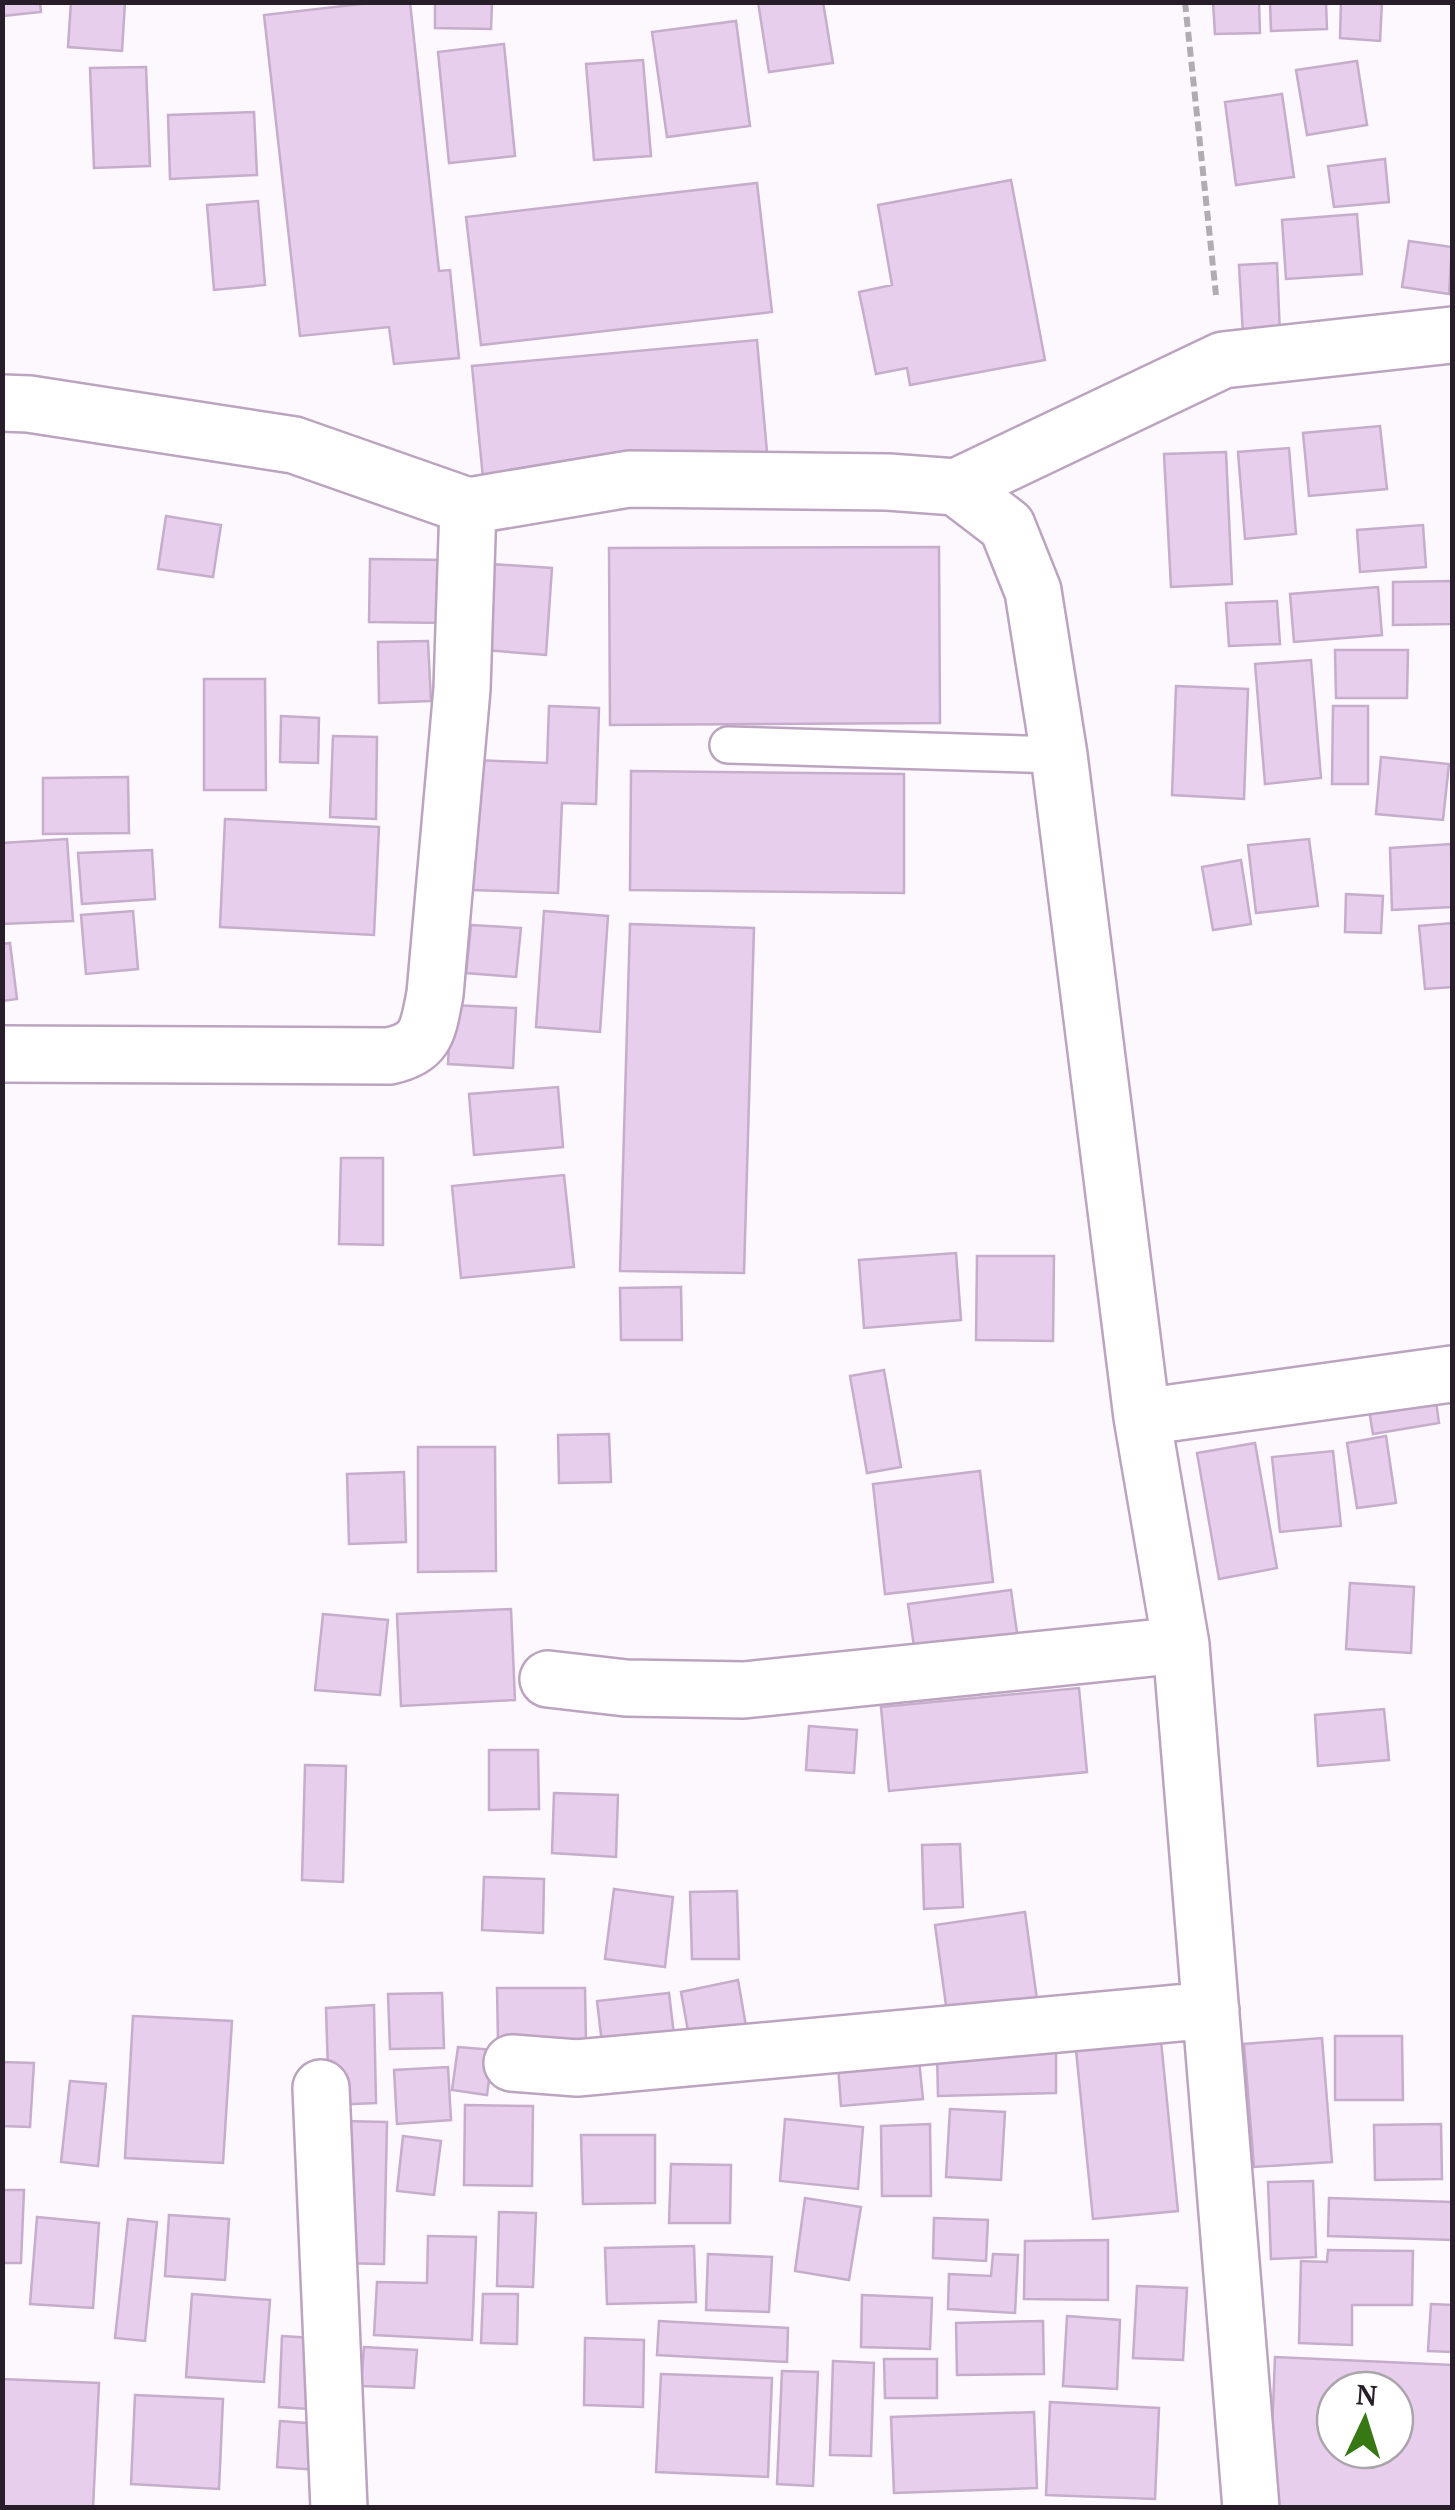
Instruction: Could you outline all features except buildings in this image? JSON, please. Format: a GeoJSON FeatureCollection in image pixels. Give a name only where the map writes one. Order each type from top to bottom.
{"type":"FeatureCollection","features":[{"type":"Feature","properties":{"kind":"street"},"geometry":{"type":"LineString","coordinates":[[2,403],[294,445],[468,506],[629,479],[888,482],[956,487],[1224,360],[1452,335]]}},
{"type":"Feature","properties":{"kind":"street"},"geometry":{"type":"LineString","coordinates":[[956,487],[1007,526],[1033,591],[1059,755],[1142,1417],[1182,1645],[1252,2508]]}},
{"type":"Feature","properties":{"kind":"street"},"geometry":{"type":"LineString","coordinates":[[2,1054],[389,1056],[410,1051],[428,1030],[435,994],[462,689],[468,506]]}},
{"type":"Feature","properties":{"kind":"street"},"geometry":{"type":"LineString","coordinates":[[1142,1417],[1452,1374]]}},
{"type":"Feature","properties":{"kind":"street"},"geometry":{"type":"LineString","coordinates":[[548,1679],[626,1688],[744,1690],[1182,1645]]}},
{"type":"Feature","properties":{"kind":"street"},"geometry":{"type":"LineString","coordinates":[[512,2064],[577,2068],[1211,2010]]}},
{"type":"Feature","properties":{"kind":"street"},"geometry":{"type":"LineString","coordinates":[[321,2088],[339,2508]]}},
{"type":"Feature","properties":{"kind":"lane"},"geometry":{"type":"LineString","coordinates":[[728,745],[1059,755]]}},
{"type":"Feature","properties":{"kind":"path"},"geometry":{"type":"LineString","coordinates":[[1186,2],[1224,360]]}}]}
